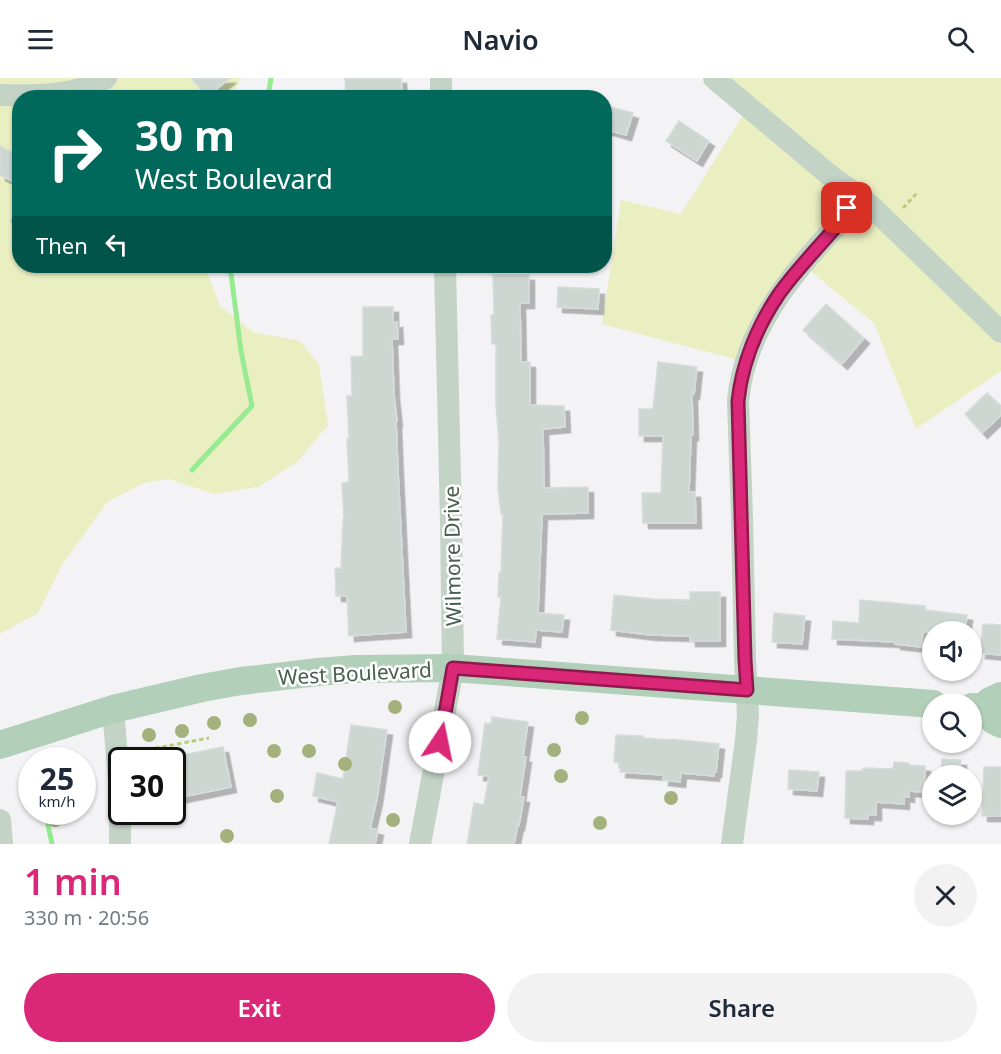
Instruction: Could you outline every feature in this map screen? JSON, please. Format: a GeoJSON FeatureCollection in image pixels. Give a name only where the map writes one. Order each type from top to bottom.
{"type":"FeatureCollection","features":[{"type":"Feature","properties":{"kind":"main road","name":"West Boulevard"},"geometry":{"type":"LineString","coordinates":[[0,745],[112,709],[202,688],[241,681],[356,669],[453,668],[922,703]]}},
{"type":"Feature","properties":{"kind":"street"},"geometry":{"type":"LineString","coordinates":[[80,90],[106,78]]}},
{"type":"Feature","properties":{"kind":"street"},"geometry":{"type":"LineString","coordinates":[[714,78],[833,178],[862,199],[1001,332]]}},
{"type":"Feature","properties":{"kind":"street"},"geometry":{"type":"LineString","coordinates":[[833,178],[847,201],[845,216],[838,225]]}},
{"type":"Feature","properties":{"kind":"street"},"geometry":{"type":"LineString","coordinates":[[732,844],[747,727],[738,401],[740,388],[746,362],[760,327],[775,301],[803,264],[862,199]]}},
{"type":"Feature","properties":{"kind":"street","name":"Wilmore Drive"},"geometry":{"type":"LineString","coordinates":[[420,844],[453,668],[445,273]]}},
{"type":"Feature","properties":{"kind":"street"},"geometry":{"type":"LineString","coordinates":[[112,709],[120,792],[120,844]]}},
{"type":"Feature","properties":{"kind":"street"},"geometry":{"type":"LineString","coordinates":[[0,820],[2,844]]}},
{"type":"Feature","properties":{"kind":"path"},"geometry":{"type":"LineString","coordinates":[[897,214],[918,192]]}},
{"type":"Feature","properties":{"kind":"path"},"geometry":{"type":"LineString","coordinates":[[162,747],[209,738]]}},
{"type":"Feature","properties":{"kind":"green space"},"geometry":{"type":"Polygon","coordinates":[[[0,78],[241,78],[235,90],[12,90],[12,273],[208,273],[220,306],[253,332],[300,341],[319,365],[328,425],[297,462],[258,487],[214,494],[168,479],[144,483],[107,502],[62,565],[38,613],[0,634],[0,78]]]}},
{"type":"Feature","properties":{"kind":"green space"},"geometry":{"type":"Polygon","coordinates":[[[725,78],[1001,78],[1001,371],[916,429],[874,323],[798,261],[738,360],[602,324],[610,273],[612,273],[621,200],[681,214],[752,101],[725,78]]]}},
{"type":"Feature","properties":{"kind":"building"},"geometry":{"type":"Polygon","coordinates":[[[191,78],[230,78],[215,90],[201,90],[191,78]]]}},
{"type":"Feature","properties":{"kind":"building"},"geometry":{"type":"Polygon","coordinates":[[[345,78],[401,78],[402,90],[346,90],[345,78]]]}},
{"type":"Feature","properties":{"kind":"building"},"geometry":{"type":"Polygon","coordinates":[[[612,107],[633,113],[626,135],[612,131],[612,107]]]}},
{"type":"Feature","properties":{"kind":"building"},"geometry":{"type":"Polygon","coordinates":[[[679,121],[709,141],[697,161],[666,141],[679,121]]]}},
{"type":"Feature","properties":{"kind":"building"},"geometry":{"type":"Polygon","coordinates":[[[0,146],[12,152],[12,181],[0,175],[0,146]]]}},
{"type":"Feature","properties":{"kind":"building"},"geometry":{"type":"Polygon","coordinates":[[[493,275],[529,275],[529,303],[520,303],[521,362],[530,362],[530,405],[564,406],[565,427],[543,429],[544,488],[588,487],[588,513],[542,514],[538,613],[564,615],[562,632],[536,630],[535,642],[497,639],[501,597],[498,597],[503,514],[501,514],[498,488],[496,344],[492,344],[491,315],[494,315],[493,275]]]}},
{"type":"Feature","properties":{"kind":"building"},"geometry":{"type":"Polygon","coordinates":[[[558,287],[599,289],[598,309],[557,307],[558,287]]]}},
{"type":"Feature","properties":{"kind":"building"},"geometry":{"type":"Polygon","coordinates":[[[826,304],[864,338],[842,364],[803,330],[826,304]]]}},
{"type":"Feature","properties":{"kind":"building"},"geometry":{"type":"Polygon","coordinates":[[[363,307],[393,307],[393,323],[397,322],[398,339],[392,339],[406,632],[349,636],[347,596],[336,596],[335,568],[341,568],[344,520],[342,483],[349,482],[347,396],[352,396],[351,357],[363,356],[363,307]]]}},
{"type":"Feature","properties":{"kind":"building"},"geometry":{"type":"Polygon","coordinates":[[[658,362],[697,367],[694,394],[692,394],[693,435],[691,435],[689,492],[695,492],[696,523],[643,523],[642,493],[661,493],[663,436],[639,436],[639,409],[653,409],[658,362]]]}},
{"type":"Feature","properties":{"kind":"building"},"geometry":{"type":"Polygon","coordinates":[[[987,393],[1001,406],[1001,415],[982,433],[965,414],[987,393]]]}},
{"type":"Feature","properties":{"kind":"building"},"geometry":{"type":"Polygon","coordinates":[[[690,592],[720,592],[720,641],[690,641],[690,636],[651,635],[611,630],[614,595],[690,600],[690,592]]]}},
{"type":"Feature","properties":{"kind":"building"},"geometry":{"type":"Polygon","coordinates":[[[860,600],[925,606],[925,610],[967,615],[966,621],[922,621],[921,647],[895,644],[895,642],[832,639],[833,621],[859,623],[860,600]]]}},
{"type":"Feature","properties":{"kind":"building"},"geometry":{"type":"Polygon","coordinates":[[[774,613],[805,616],[802,644],[772,642],[774,613]]]}},
{"type":"Feature","properties":{"kind":"building"},"geometry":{"type":"Polygon","coordinates":[[[983,624],[1001,625],[1001,655],[982,653],[983,624]]]}},
{"type":"Feature","properties":{"kind":"building"},"geometry":{"type":"Polygon","coordinates":[[[492,717],[528,722],[520,797],[524,797],[519,825],[514,844],[467,844],[474,803],[484,805],[489,776],[478,775],[485,723],[491,724],[492,717]]]}},
{"type":"Feature","properties":{"kind":"building"},"geometry":{"type":"Polygon","coordinates":[[[351,725],[387,730],[377,799],[370,828],[378,830],[375,844],[329,844],[338,802],[313,796],[317,773],[343,779],[351,725]]]}},
{"type":"Feature","properties":{"kind":"building"},"geometry":{"type":"Polygon","coordinates":[[[616,735],[719,744],[716,772],[714,776],[681,773],[680,782],[663,780],[664,775],[620,772],[621,763],[614,762],[616,735]]]}},
{"type":"Feature","properties":{"kind":"building"},"geometry":{"type":"Polygon","coordinates":[[[223,747],[231,787],[186,796],[186,754],[223,747]]]}},
{"type":"Feature","properties":{"kind":"building"},"geometry":{"type":"Polygon","coordinates":[[[942,759],[961,760],[961,765],[942,765],[942,759]]]}},
{"type":"Feature","properties":{"kind":"building"},"geometry":{"type":"Polygon","coordinates":[[[894,762],[922,766],[922,792],[909,791],[909,797],[904,796],[904,804],[876,802],[876,815],[868,815],[868,819],[845,818],[846,771],[863,771],[863,768],[893,769],[894,762]]]}},
{"type":"Feature","properties":{"kind":"building"},"geometry":{"type":"Polygon","coordinates":[[[984,767],[1001,767],[1001,816],[982,816],[984,767]]]}},
{"type":"Feature","properties":{"kind":"building"},"geometry":{"type":"Polygon","coordinates":[[[789,770],[819,772],[817,791],[788,789],[789,770]]]}},
{"type":"Feature","properties":{"kind":"waterway"},"geometry":{"type":"LineString","coordinates":[[269,90],[271,78]]}},
{"type":"Feature","properties":{"kind":"waterway"},"geometry":{"type":"LineString","coordinates":[[192,470],[252,406],[241,351],[231,273]]}},
{"type":"Feature","properties":{"kind":"waterway"},"geometry":{"type":"LineString","coordinates":[[48,825],[52,844]]}},
{"type":"Feature","properties":{"kind":"route"},"geometry":{"type":"LineString","coordinates":[[440,742],[453,668],[747,690],[738,401],[740,388],[746,362],[760,327],[773,304],[803,264],[845,216],[847,208]]}}]}
